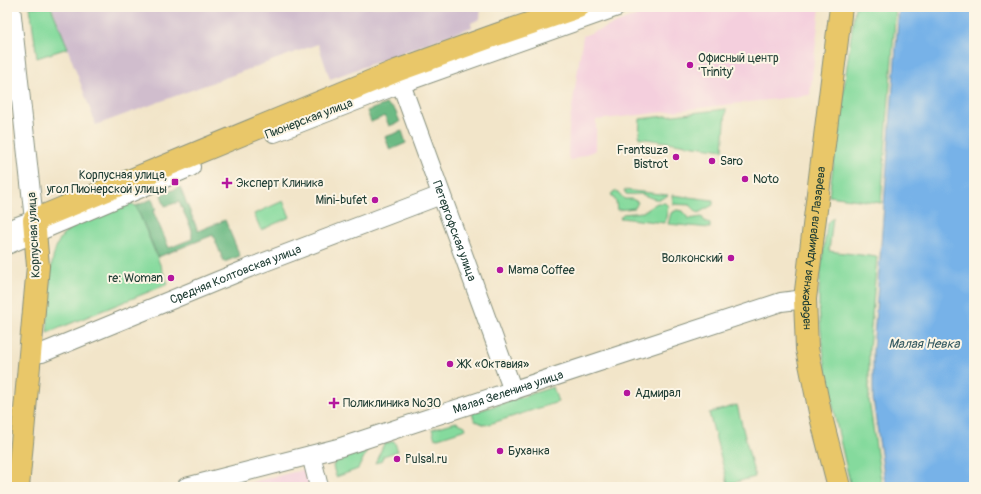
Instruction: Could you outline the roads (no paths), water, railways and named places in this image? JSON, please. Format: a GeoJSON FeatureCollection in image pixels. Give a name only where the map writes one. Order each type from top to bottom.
{"type":"FeatureCollection","features":[{"type":"Feature","properties":{"kind":"main road","name":"Пионерская улица"},"geometry":{"type":"LineString","coordinates":[[35,226],[398,78],[536,18],[578,7]]}},
{"type":"Feature","properties":{"kind":"main road","name":"набережная Адмирала Лазарева"},"geometry":{"type":"LineString","coordinates":[[839,487],[821,417],[808,349],[806,299],[841,7]]}},
{"type":"Feature","properties":{"kind":"main road","name":"Корпусная улица"},"geometry":{"type":"LineString","coordinates":[[18,487],[38,266],[35,226]]}},
{"type":"Feature","properties":{"kind":"street","name":"Корпусная улица"},"geometry":{"type":"LineString","coordinates":[[11,7],[35,226]]}},
{"type":"Feature","properties":{"kind":"street","name":"Пионерская улица"},"geometry":{"type":"LineString","coordinates":[[536,18],[617,7]]}},
{"type":"Feature","properties":{"kind":"street","name":"Петергофская улица"},"geometry":{"type":"LineString","coordinates":[[398,78],[513,391]]}},
{"type":"Feature","properties":{"kind":"street","name":"Средняя Колтовская улица"},"geometry":{"type":"LineString","coordinates":[[30,354],[42,353],[249,268],[441,195]]}},
{"type":"Feature","properties":{"kind":"street","name":"Пионерская улица"},"geometry":{"type":"LineString","coordinates":[[7,230],[35,226]]}},
{"type":"Feature","properties":{"kind":"street","name":"Пионерская улица"},"geometry":{"type":"LineString","coordinates":[[7,245],[35,226]]}},
{"type":"Feature","properties":{"kind":"street","name":"Малая Зеленина улица"},"geometry":{"type":"LineString","coordinates":[[186,487],[338,448],[781,302],[806,299]]}},
{"type":"Feature","properties":{"kind":"street"},"geometry":{"type":"LineString","coordinates":[[311,455],[318,487]]}},
{"type":"Feature","properties":{"kind":"water","name":"Малая Невка"},"geometry":{"type":"Polygon","coordinates":[[[899,7],[974,7],[974,487],[886,487],[885,482],[873,399],[873,350],[899,7]]]}},
{"type":"Feature","properties":{"kind":"place","name":"Офисный центр 'Trinity'"},"geometry":{"type":"Point","coordinates":[690,65]}},
{"type":"Feature","properties":{"kind":"place","name":"Frantsuza Bistrot"},"geometry":{"type":"Point","coordinates":[676,157]}},
{"type":"Feature","properties":{"kind":"place","name":"Saro"},"geometry":{"type":"Point","coordinates":[712,161]}},
{"type":"Feature","properties":{"kind":"place","name":"Noto"},"geometry":{"type":"Point","coordinates":[745,179]}},
{"type":"Feature","properties":{"kind":"place","name":"Корпусная улица, угол Пионерской улицы"},"geometry":{"type":"Point","coordinates":[175,182]}},
{"type":"Feature","properties":{"kind":"place","name":"Эксперт Клиника"},"geometry":{"type":"Point","coordinates":[227,183]}},
{"type":"Feature","properties":{"kind":"place","name":"Mini-bufet"},"geometry":{"type":"Point","coordinates":[375,200]}},
{"type":"Feature","properties":{"kind":"place","name":"Волконский"},"geometry":{"type":"Point","coordinates":[731,258]}},
{"type":"Feature","properties":{"kind":"place","name":"Mama Coffee"},"geometry":{"type":"Point","coordinates":[500,270]}},
{"type":"Feature","properties":{"kind":"place","name":"re: Woman"},"geometry":{"type":"Point","coordinates":[171,278]}},
{"type":"Feature","properties":{"kind":"place","name":"ЖК «Октавия»"},"geometry":{"type":"Point","coordinates":[450,364]}},
{"type":"Feature","properties":{"kind":"place","name":"Адмирал"},"geometry":{"type":"Point","coordinates":[627,393]}},
{"type":"Feature","properties":{"kind":"place","name":"Поликлиника №30"},"geometry":{"type":"Point","coordinates":[334,403]}},
{"type":"Feature","properties":{"kind":"place","name":"Буханка"},"geometry":{"type":"Point","coordinates":[500,451]}},
{"type":"Feature","properties":{"kind":"place","name":"Pulsal.ru"},"geometry":{"type":"Point","coordinates":[397,459]}}]}
